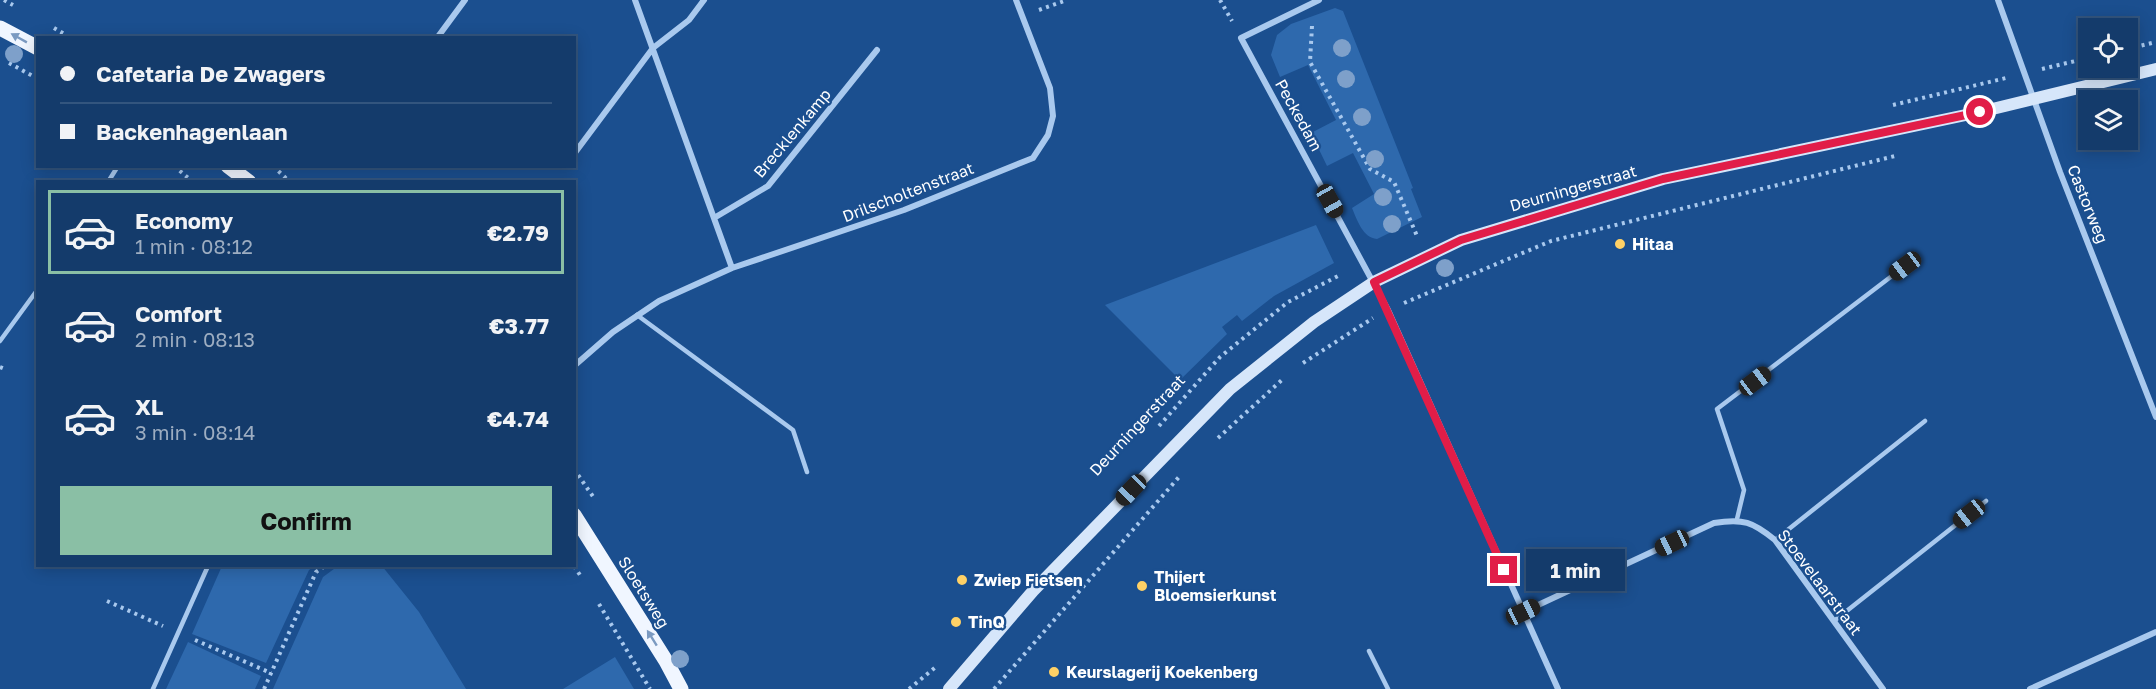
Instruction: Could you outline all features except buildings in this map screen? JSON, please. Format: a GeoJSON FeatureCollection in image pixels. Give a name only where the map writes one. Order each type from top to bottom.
{"type":"FeatureCollection","features":[{"type":"Feature","properties":{"kind":"main road"},"geometry":{"type":"LineString","coordinates":[[0,28],[36,47]]}},
{"type":"Feature","properties":{"kind":"main road","name":"Deurningerstraat"},"geometry":{"type":"LineString","coordinates":[[948,689],[1033,591],[1230,389],[1314,322],[1374,282],[1461,240],[1663,179],[2033,99],[2156,69]]}},
{"type":"Feature","properties":{"kind":"main road"},"geometry":{"type":"LineString","coordinates":[[231,168],[246,180]]}},
{"type":"Feature","properties":{"kind":"main road","name":"Sloetsweg"},"geometry":{"type":"LineString","coordinates":[[576,518],[666,661],[681,689]]}},
{"type":"Feature","properties":{"kind":"street"},"geometry":{"type":"LineString","coordinates":[[438,36],[465,0]]}},
{"type":"Feature","properties":{"kind":"street"},"geometry":{"type":"LineString","coordinates":[[635,0],[732,268]]}},
{"type":"Feature","properties":{"kind":"street"},"geometry":{"type":"LineString","coordinates":[[576,151],[653,48],[688,20],[704,0]]}},
{"type":"Feature","properties":{"kind":"street","name":"Drilscholtenstraat"},"geometry":{"type":"LineString","coordinates":[[576,364],[637,315],[659,301],[732,268],[904,210],[1034,158],[1048,135],[1053,116],[1050,88],[1016,0]]}},
{"type":"Feature","properties":{"kind":"street","name":"Peckedam"},"geometry":{"type":"LineString","coordinates":[[1319,0],[1304,5],[1241,38],[1388,310],[1558,689]]}},
{"type":"Feature","properties":{"kind":"street","name":"Castorweg"},"geometry":{"type":"LineString","coordinates":[[1998,0],[2033,99],[2156,417]]}},
{"type":"Feature","properties":{"kind":"street","name":"Brecklenkamp"},"geometry":{"type":"LineString","coordinates":[[714,218],[768,186],[877,50]]}},
{"type":"Feature","properties":{"kind":"street"},"geometry":{"type":"LineString","coordinates":[[1523,612],[1714,523],[1737,519]]}},
{"type":"Feature","properties":{"kind":"street","name":"Stoevelaarstraat"},"geometry":{"type":"LineString","coordinates":[[1737,519],[1758,526],[1775,540],[1882,689]]}},
{"type":"Feature","properties":{"kind":"street"},"geometry":{"type":"LineString","coordinates":[[2030,689],[2156,632]]}},
{"type":"Feature","properties":{"kind":"lane"},"geometry":{"type":"LineString","coordinates":[[1737,519],[1744,490],[1717,409],[1905,266]]}},
{"type":"Feature","properties":{"kind":"lane"},"geometry":{"type":"LineString","coordinates":[[0,341],[36,292]]}},
{"type":"Feature","properties":{"kind":"lane"},"geometry":{"type":"LineString","coordinates":[[637,315],[793,430],[807,472]]}},
{"type":"Feature","properties":{"kind":"lane"},"geometry":{"type":"LineString","coordinates":[[1775,540],[1925,422]]}},
{"type":"Feature","properties":{"kind":"lane"},"geometry":{"type":"LineString","coordinates":[[1834,621],[1986,501]]}},
{"type":"Feature","properties":{"kind":"lane"},"geometry":{"type":"LineString","coordinates":[[153,689],[208,567]]}},
{"type":"Feature","properties":{"kind":"lane"},"geometry":{"type":"LineString","coordinates":[[1369,651],[1388,689]]}},
{"type":"Feature","properties":{"kind":"path"},"geometry":{"type":"LineString","coordinates":[[1022,17],[1067,0]]}},
{"type":"Feature","properties":{"kind":"path"},"geometry":{"type":"LineString","coordinates":[[1304,5],[1312,21],[1310,62],[1370,169],[1394,182],[1417,236]]}},
{"type":"Feature","properties":{"kind":"path"},"geometry":{"type":"LineString","coordinates":[[2138,46],[2156,42]]}},
{"type":"Feature","properties":{"kind":"path"},"geometry":{"type":"LineString","coordinates":[[0,58],[36,78]]}},
{"type":"Feature","properties":{"kind":"path"},"geometry":{"type":"LineString","coordinates":[[1887,106],[2078,60]]}},
{"type":"Feature","properties":{"kind":"path"},"geometry":{"type":"LineString","coordinates":[[1294,369],[1336,339],[1388,310],[1551,240],[1901,154]]}},
{"type":"Feature","properties":{"kind":"path"},"geometry":{"type":"LineString","coordinates":[[176,168],[191,180]]}},
{"type":"Feature","properties":{"kind":"path"},"geometry":{"type":"LineString","coordinates":[[275,168],[289,180]]}},
{"type":"Feature","properties":{"kind":"path"},"geometry":{"type":"LineString","coordinates":[[1407,242],[1425,232]]}},
{"type":"Feature","properties":{"kind":"path","name":"Deurningerstraat"},"geometry":{"type":"LineString","coordinates":[[1157,428],[1220,357],[1280,309],[1364,263]]}},
{"type":"Feature","properties":{"kind":"path"},"geometry":{"type":"LineString","coordinates":[[1214,441],[1285,377]]}},
{"type":"Feature","properties":{"kind":"path"},"geometry":{"type":"LineString","coordinates":[[994,689],[1181,475]]}},
{"type":"Feature","properties":{"kind":"path"},"geometry":{"type":"LineString","coordinates":[[264,689],[316,572],[324,567]]}},
{"type":"Feature","properties":{"kind":"path"},"geometry":{"type":"LineString","coordinates":[[575,567],[586,585]]}},
{"type":"Feature","properties":{"kind":"path"},"geometry":{"type":"LineString","coordinates":[[593,595],[650,689]]}},
{"type":"Feature","properties":{"kind":"path"},"geometry":{"type":"LineString","coordinates":[[107,601],[271,673]]}},
{"type":"Feature","properties":{"kind":"path"},"geometry":{"type":"LineString","coordinates":[[909,689],[926,673],[945,661]]}},
{"type":"Feature","properties":{"kind":"shaded area"},"geometry":{"type":"Polygon","coordinates":[[[1335,8],[1343,11],[1413,188],[1411,189],[1422,217],[1377,239],[1364,232],[1352,208],[1374,194],[1353,153],[1327,166],[1311,133],[1336,120],[1308,65],[1280,77],[1271,55],[1277,35],[1291,24],[1335,8]]]}},
{"type":"Feature","properties":{"kind":"shaded area"},"geometry":{"type":"Polygon","coordinates":[[[1316,225],[1334,263],[1274,296],[1242,321],[1237,315],[1222,327],[1227,334],[1180,380],[1105,305],[1316,225]]]}},
{"type":"Feature","properties":{"kind":"shaded area"},"geometry":{"type":"Polygon","coordinates":[[[222,567],[314,567],[309,570],[266,663],[192,634],[222,567]]]}},
{"type":"Feature","properties":{"kind":"shaded area"},"geometry":{"type":"Polygon","coordinates":[[[337,567],[383,567],[419,612],[466,689],[273,689],[323,577],[337,567]]]}},
{"type":"Feature","properties":{"kind":"shaded area"},"geometry":{"type":"Polygon","coordinates":[[[188,642],[261,676],[255,689],[166,689],[188,642]]]}},
{"type":"Feature","properties":{"kind":"shaded area"},"geometry":{"type":"Polygon","coordinates":[[[615,657],[634,689],[563,689],[615,657]]]}},
{"type":"Feature","properties":{"kind":"place","name":"Hitaa"},"geometry":{"type":"Point","coordinates":[1620,244]}},
{"type":"Feature","properties":{"kind":"place","name":"Zwiep Fietsen"},"geometry":{"type":"Point","coordinates":[962,580]}},
{"type":"Feature","properties":{"kind":"place","name":"Thijert Bloemsierkunst"},"geometry":{"type":"Point","coordinates":[1142,586]}},
{"type":"Feature","properties":{"kind":"place","name":"TinQ"},"geometry":{"type":"Point","coordinates":[956,622]}},
{"type":"Feature","properties":{"kind":"place","name":"Keurslagerij Koekenberg"},"geometry":{"type":"Point","coordinates":[1054,672]}},
{"type":"Feature","properties":{"kind":"route"},"geometry":{"type":"LineString","coordinates":[[1504,570],[1374,282],[1461,240],[1520,220],[1663,179],[1980,112]]}}]}
